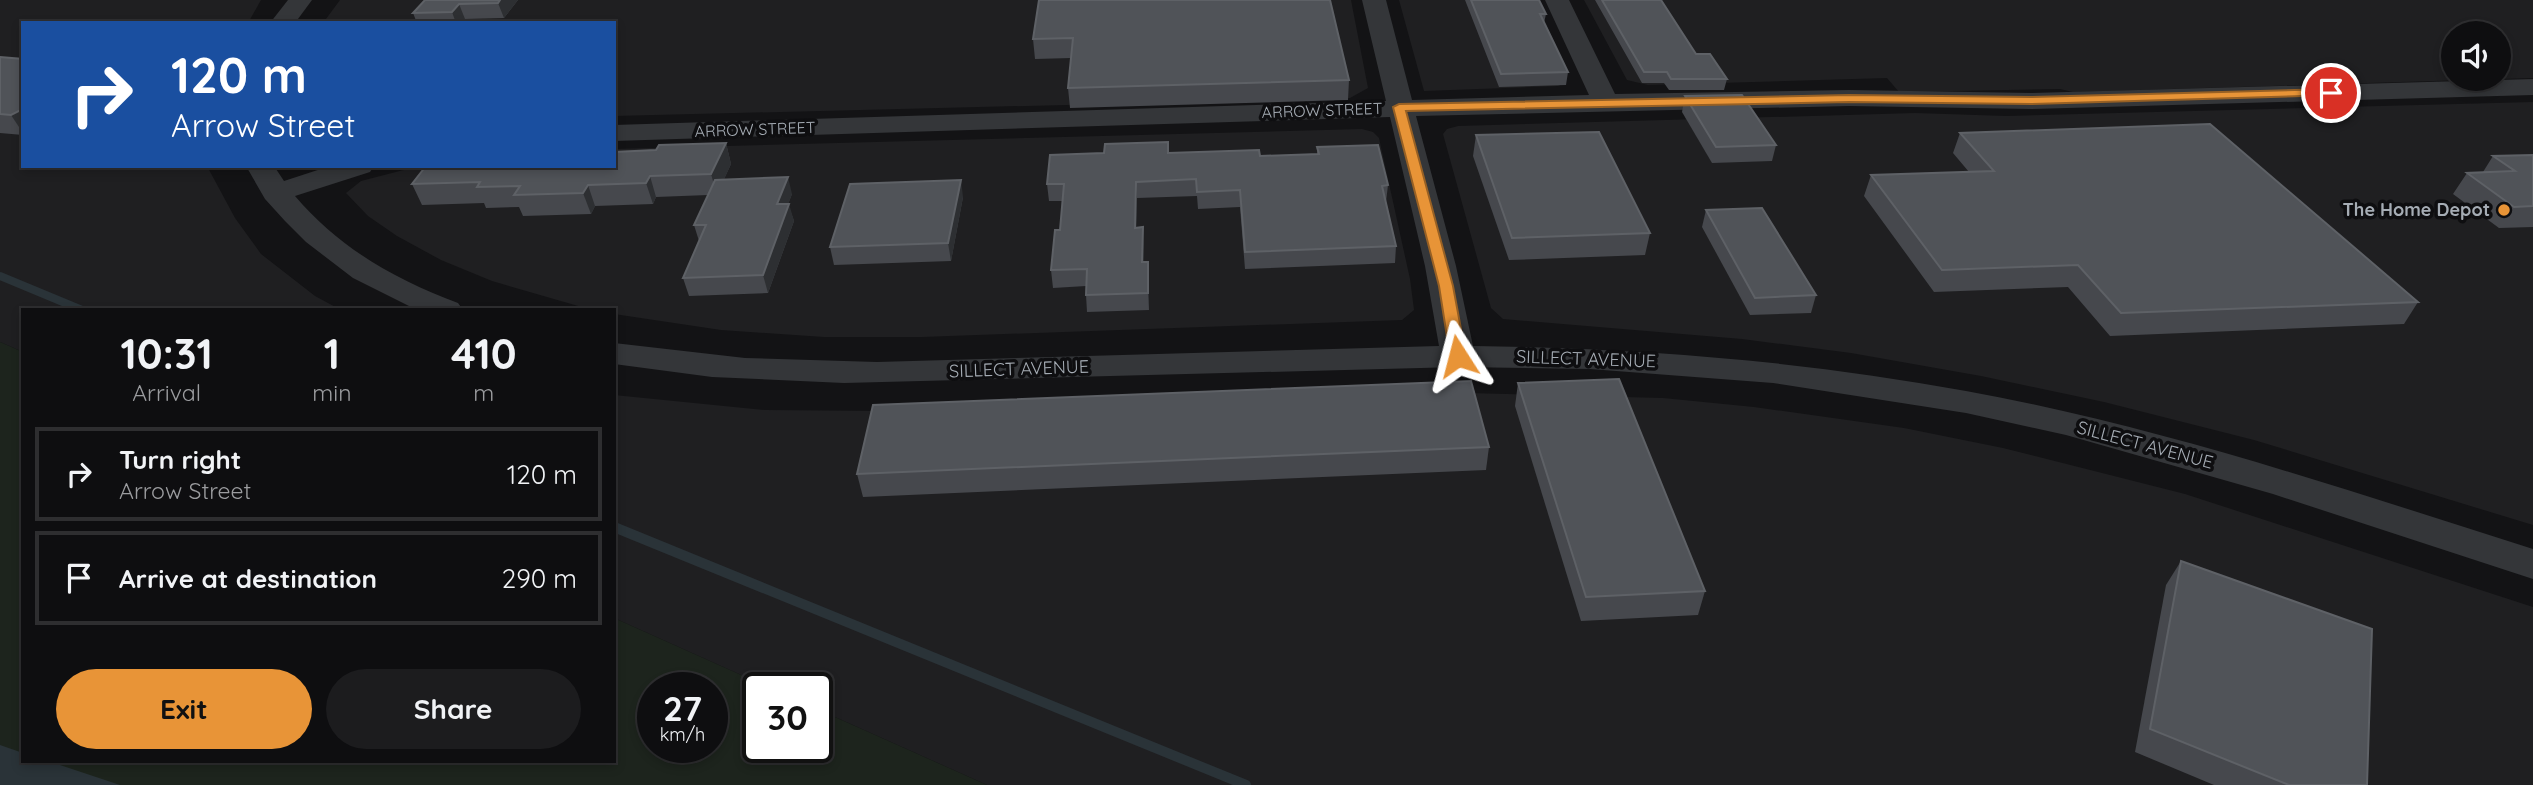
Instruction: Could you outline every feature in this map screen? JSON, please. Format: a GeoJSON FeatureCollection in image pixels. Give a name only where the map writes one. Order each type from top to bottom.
{"type":"FeatureCollection","features":[{"type":"Feature","properties":{"kind":"street"},"geometry":{"type":"LineString","coordinates":[[284,21],[300,0]]}},
{"type":"Feature","properties":{"kind":"street"},"geometry":{"type":"LineString","coordinates":[[1374,0],[1446,286],[1458,356]]}},
{"type":"Feature","properties":{"kind":"street"},"geometry":{"type":"LineString","coordinates":[[1557,0],[1606,102]]}},
{"type":"Feature","properties":{"kind":"street","name":"ARROW STREET"},"geometry":{"type":"LineString","coordinates":[[616,133],[1606,102],[1849,98],[2032,100],[2533,87]]}},
{"type":"Feature","properties":{"kind":"street"},"geometry":{"type":"LineString","coordinates":[[261,168],[275,193],[319,240],[358,267],[396,288],[442,308]]}},
{"type":"Feature","properties":{"kind":"street"},"geometry":{"type":"LineString","coordinates":[[275,193],[354,168]]}},
{"type":"Feature","properties":{"kind":"street","name":"SILLECT AVENUE"},"geometry":{"type":"LineString","coordinates":[[616,353],[651,360],[746,369],[877,373],[1458,356],[1681,363],[1773,372],[1966,402],[2174,451],[2533,564]]}},
{"type":"Feature","properties":{"kind":"shaded area"},"geometry":{"type":"Polygon","coordinates":[[[0,0],[261,0],[249,21],[21,21],[21,168],[208,168],[235,218],[261,254],[315,296],[337,308],[21,308],[21,351],[0,342],[0,0]]]}},
{"type":"Feature","properties":{"kind":"shaded area"},"geometry":{"type":"Polygon","coordinates":[[[340,0],[1351,0],[1368,88],[1350,98],[616,116],[616,21],[324,21],[340,0]]]}},
{"type":"Feature","properties":{"kind":"shaded area"},"geometry":{"type":"Polygon","coordinates":[[[1399,0],[1531,0],[1565,83],[1558,86],[1424,91],[1399,0]]]}},
{"type":"Feature","properties":{"kind":"shaded area"},"geometry":{"type":"Polygon","coordinates":[[[1584,0],[2533,0],[2533,78],[2511,79],[2511,21],[2441,21],[2441,81],[2073,92],[2060,89],[1899,92],[1887,78],[1648,85],[1627,80],[1584,0]]]}},
{"type":"Feature","properties":{"kind":"shaded area"},"geometry":{"type":"Polygon","coordinates":[[[2533,102],[2533,525],[2254,440],[2104,402],[1981,376],[1851,353],[1742,339],[1503,319],[1491,308],[1443,134],[1447,129],[1458,126],[1915,113],[2007,116],[2533,102]]]}},
{"type":"Feature","properties":{"kind":"shaded area"},"geometry":{"type":"Polygon","coordinates":[[[1362,129],[1373,132],[1379,138],[1410,279],[1414,310],[1402,320],[922,337],[824,337],[721,330],[616,314],[616,308],[585,308],[492,281],[441,260],[397,236],[368,216],[346,193],[361,181],[411,168],[616,168],[616,149],[1362,129]]]}},
{"type":"Feature","properties":{"kind":"shaded area"},"geometry":{"type":"Polygon","coordinates":[[[0,342],[21,351],[21,763],[616,763],[616,619],[742,675],[742,763],[833,763],[833,716],[987,785],[0,785],[0,342]]]}},
{"type":"Feature","properties":{"kind":"shaded area"},"geometry":{"type":"Polygon","coordinates":[[[1467,393],[1663,398],[1754,407],[1904,428],[2003,448],[2185,494],[2533,607],[2533,785],[987,785],[833,716],[833,672],[742,672],[742,675],[616,619],[616,395],[765,410],[882,411],[1467,393]]]}},
{"type":"Feature","properties":{"kind":"shaded area"},"geometry":{"type":"Polygon","coordinates":[[[0,745],[21,752],[21,763],[54,763],[120,785],[0,785],[0,745]]]}},
{"type":"Feature","properties":{"kind":"building"},"geometry":{"type":"Polygon","coordinates":[[[425,0],[500,0],[498,3],[459,4],[452,12],[413,13],[425,0]]]}},
{"type":"Feature","properties":{"kind":"building"},"geometry":{"type":"Polygon","coordinates":[[[1039,0],[1330,0],[1349,80],[1068,88],[1073,38],[1033,39],[1039,0]]]}},
{"type":"Feature","properties":{"kind":"building"},"geometry":{"type":"Polygon","coordinates":[[[1471,0],[1539,0],[1546,14],[1540,14],[1568,72],[1501,74],[1471,0]]]}},
{"type":"Feature","properties":{"kind":"building"},"geometry":{"type":"Polygon","coordinates":[[[1602,0],[1661,0],[1696,54],[1710,54],[1727,79],[1671,79],[1667,72],[1644,72],[1602,0]]]}},
{"type":"Feature","properties":{"kind":"building"},"geometry":{"type":"Polygon","coordinates":[[[0,57],[21,59],[21,110],[11,115],[0,114],[0,57]]]}},
{"type":"Feature","properties":{"kind":"building"},"geometry":{"type":"Polygon","coordinates":[[[1742,95],[1776,145],[1716,147],[1685,96],[1742,95]]]}},
{"type":"Feature","properties":{"kind":"building"},"geometry":{"type":"Polygon","coordinates":[[[2210,124],[2418,302],[2121,313],[2078,265],[1942,270],[1871,175],[1994,171],[1960,133],[2210,124]]]}},
{"type":"Feature","properties":{"kind":"building"},"geometry":{"type":"Polygon","coordinates":[[[1599,132],[1650,233],[1512,238],[1476,135],[1599,132]]]}},
{"type":"Feature","properties":{"kind":"building"},"geometry":{"type":"Polygon","coordinates":[[[1168,142],[1168,153],[1259,150],[1260,156],[1319,154],[1317,147],[1378,145],[1388,185],[1382,186],[1396,246],[1245,252],[1240,190],[1197,192],[1196,179],[1136,182],[1135,228],[1143,227],[1142,262],[1148,262],[1148,293],[1086,295],[1087,269],[1051,270],[1055,230],[1060,230],[1064,184],[1047,184],[1050,155],[1104,153],[1105,144],[1168,142]]]}},
{"type":"Feature","properties":{"kind":"building"},"geometry":{"type":"Polygon","coordinates":[[[726,143],[711,174],[650,176],[646,183],[588,185],[583,193],[514,195],[520,186],[477,187],[480,182],[412,184],[424,168],[616,168],[616,152],[656,150],[659,145],[726,143]]]}},
{"type":"Feature","properties":{"kind":"building"},"geometry":{"type":"Polygon","coordinates":[[[2533,155],[2533,206],[2514,207],[2467,173],[2515,171],[2493,156],[2533,155]]]}},
{"type":"Feature","properties":{"kind":"building"},"geometry":{"type":"Polygon","coordinates":[[[788,177],[777,204],[789,204],[763,275],[683,278],[706,225],[694,225],[715,180],[788,177]]]}},
{"type":"Feature","properties":{"kind":"building"},"geometry":{"type":"Polygon","coordinates":[[[961,180],[948,243],[830,247],[850,184],[961,180]]]}},
{"type":"Feature","properties":{"kind":"building"},"geometry":{"type":"Polygon","coordinates":[[[1762,208],[1816,295],[1755,298],[1706,210],[1762,208]]]}},
{"type":"Feature","properties":{"kind":"building"},"geometry":{"type":"Polygon","coordinates":[[[1619,379],[1705,591],[1586,597],[1518,383],[1619,379]]]}},
{"type":"Feature","properties":{"kind":"building"},"geometry":{"type":"Polygon","coordinates":[[[1471,381],[1489,447],[857,474],[873,405],[1471,381]]]}},
{"type":"Feature","properties":{"kind":"building"},"geometry":{"type":"Polygon","coordinates":[[[2181,561],[2372,629],[2367,785],[2289,785],[2150,729],[2181,561]]]}},
{"type":"Feature","properties":{"kind":"waterway"},"geometry":{"type":"LineString","coordinates":[[0,276],[77,308]]}},
{"type":"Feature","properties":{"kind":"waterway"},"geometry":{"type":"LineString","coordinates":[[616,528],[1246,785]]}},
{"type":"Feature","properties":{"kind":"place","name":"The Home Depot"},"geometry":{"type":"Point","coordinates":[2504,210]}},
{"type":"Feature","properties":{"kind":"route"},"geometry":{"type":"LineString","coordinates":[[1458,356],[1446,286],[1412,146],[1399,107],[1849,98],[2032,100],[2331,93]]}}]}
